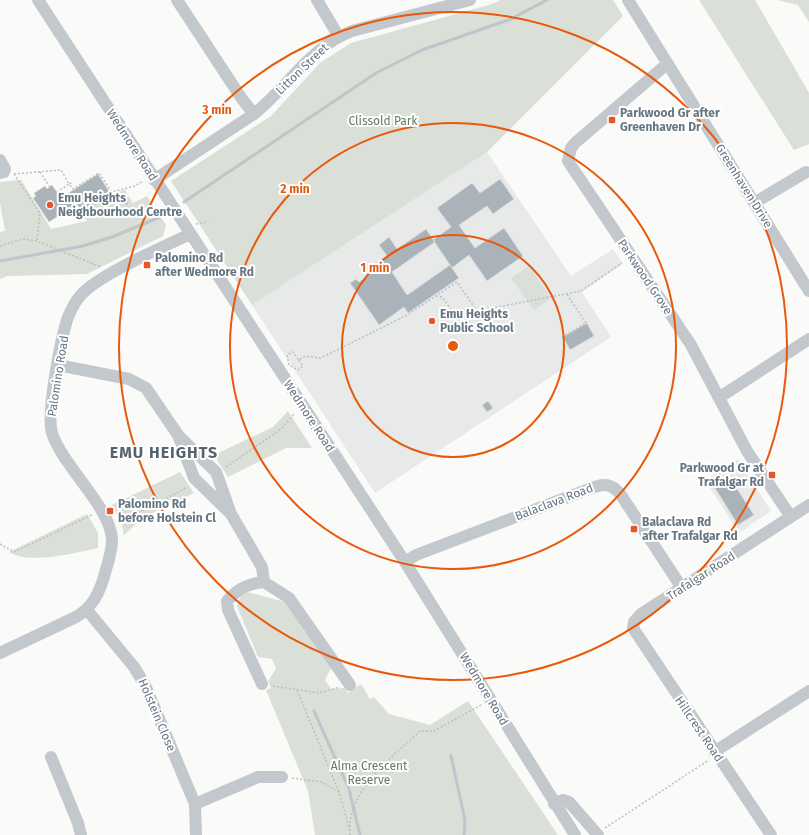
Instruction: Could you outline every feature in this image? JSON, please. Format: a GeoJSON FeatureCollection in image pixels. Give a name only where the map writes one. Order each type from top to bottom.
{"type":"FeatureCollection","features":[{"type":"Feature","properties":{"kind":"street","name":"Wedmore Road"},"geometry":{"type":"LineString","coordinates":[[38,0],[150,179],[190,234],[405,562],[554,804],[575,835]]}},
{"type":"Feature","properties":{"kind":"street"},"geometry":{"type":"LineString","coordinates":[[177,0],[242,100],[254,114]]}},
{"type":"Feature","properties":{"kind":"street"},"geometry":{"type":"LineString","coordinates":[[317,0],[339,37]]}},
{"type":"Feature","properties":{"kind":"street","name":"Litton Street"},"geometry":{"type":"LineString","coordinates":[[150,179],[254,114],[269,101],[313,55],[339,37],[352,31],[456,2],[470,0]]}},
{"type":"Feature","properties":{"kind":"street","name":"Greenhaven Drive"},"geometry":{"type":"LineString","coordinates":[[628,0],[809,291]]}},
{"type":"Feature","properties":{"kind":"street","name":"Parkwood Grove"},"geometry":{"type":"LineString","coordinates":[[667,64],[575,143],[571,148],[568,161],[691,345],[720,397],[747,451],[791,517]]}},
{"type":"Feature","properties":{"kind":"street"},"geometry":{"type":"LineString","coordinates":[[754,203],[806,172]]}},
{"type":"Feature","properties":{"kind":"street","name":"Palomino Road"},"geometry":{"type":"LineString","coordinates":[[0,653],[76,617],[87,610],[95,600],[100,588],[111,550],[112,540],[109,524],[57,444],[52,432],[51,409],[58,365],[68,319],[73,307],[85,291],[114,272],[190,234]]}},
{"type":"Feature","properties":{"kind":"street"},"geometry":{"type":"LineString","coordinates":[[720,397],[809,339]]}},
{"type":"Feature","properties":{"kind":"street"},"geometry":{"type":"LineString","coordinates":[[58,365],[129,379],[146,388],[178,435],[194,478],[232,514]]}},
{"type":"Feature","properties":{"kind":"street"},"geometry":{"type":"LineString","coordinates":[[178,435],[213,468],[232,514],[262,567],[264,582]]}},
{"type":"Feature","properties":{"kind":"street","name":"Balaclava Road"},"geometry":{"type":"LineString","coordinates":[[405,562],[416,556],[594,487],[608,485],[614,488],[621,495],[682,588]]}},
{"type":"Feature","properties":{"kind":"street","name":"Trafalgar Road"},"geometry":{"type":"LineString","coordinates":[[634,622],[641,614],[809,505]]}},
{"type":"Feature","properties":{"kind":"street"},"geometry":{"type":"LineString","coordinates":[[262,684],[228,610],[227,601],[232,595],[251,583],[264,582],[289,598],[350,685]]}},
{"type":"Feature","properties":{"kind":"street","name":"Holstein Close"},"geometry":{"type":"LineString","coordinates":[[87,610],[138,672],[195,804],[196,835]]}},
{"type":"Feature","properties":{"kind":"street","name":"Hillcrest Road"},"geometry":{"type":"LineString","coordinates":[[634,622],[634,632],[771,835]]}},
{"type":"Feature","properties":{"kind":"street"},"geometry":{"type":"LineString","coordinates":[[716,754],[809,691]]}},
{"type":"Feature","properties":{"kind":"street"},"geometry":{"type":"LineString","coordinates":[[52,757],[78,823],[81,835]]}},
{"type":"Feature","properties":{"kind":"street"},"geometry":{"type":"LineString","coordinates":[[195,804],[258,777],[282,777]]}},
{"type":"Feature","properties":{"kind":"street"},"geometry":{"type":"LineString","coordinates":[[554,804],[562,800],[569,802],[597,834]]}},
{"type":"Feature","properties":{"kind":"path"},"geometry":{"type":"LineString","coordinates":[[5,169],[40,172],[61,170],[73,189],[99,173],[112,192],[135,186],[150,179]]}},
{"type":"Feature","properties":{"kind":"path"},"geometry":{"type":"LineString","coordinates":[[5,169],[40,213],[37,241]]}},
{"type":"Feature","properties":{"kind":"path"},"geometry":{"type":"LineString","coordinates":[[40,172],[50,187]]}},
{"type":"Feature","properties":{"kind":"path"},"geometry":{"type":"LineString","coordinates":[[57,192],[73,182]]}},
{"type":"Feature","properties":{"kind":"path"},"geometry":{"type":"LineString","coordinates":[[0,246],[24,239],[37,241],[97,267],[104,267]]}},
{"type":"Feature","properties":{"kind":"path"},"geometry":{"type":"LineString","coordinates":[[299,360],[305,356],[321,358],[408,315],[457,282],[477,312],[581,291],[622,263]]}},
{"type":"Feature","properties":{"kind":"path"},"geometry":{"type":"LineString","coordinates":[[562,338],[586,323],[566,293]]}},
{"type":"Feature","properties":{"kind":"path"},"geometry":{"type":"LineString","coordinates":[[436,296],[442,297],[453,312]]}},
{"type":"Feature","properties":{"kind":"path"},"geometry":{"type":"LineString","coordinates":[[293,352],[299,360],[303,366],[298,370],[289,365],[287,355],[293,352]]}},
{"type":"Feature","properties":{"kind":"path"},"geometry":{"type":"LineString","coordinates":[[0,544],[14,552],[101,511]]}},
{"type":"Feature","properties":{"kind":"path"},"geometry":{"type":"LineString","coordinates":[[262,684],[319,693],[350,685]]}},
{"type":"Feature","properties":{"kind":"path"},"geometry":{"type":"LineString","coordinates":[[297,690],[339,792],[350,835]]}},
{"type":"Feature","properties":{"kind":"path"},"geometry":{"type":"LineString","coordinates":[[349,828],[353,808],[371,776],[420,731],[434,731],[481,705]]}},
{"type":"Feature","properties":{"kind":"path"},"geometry":{"type":"LineString","coordinates":[[597,834],[716,754]]}},
{"type":"Feature","properties":{"kind":"path"},"geometry":{"type":"LineString","coordinates":[[282,777],[321,782],[339,792]]}},
{"type":"Feature","properties":{"kind":"shaded area","name":"Emu Heights Public School"},"geometry":{"type":"Polygon","coordinates":[[[487,152],[571,276],[613,249],[623,264],[582,292],[611,337],[375,493],[252,305],[487,152]]]}},
{"type":"Feature","properties":{"kind":"shaded area"},"geometry":{"type":"Polygon","coordinates":[[[738,459],[771,511],[739,533],[705,480],[738,459]]]}},
{"type":"Feature","properties":{"kind":"green space","name":"Clissold Park"},"geometry":{"type":"Polygon","coordinates":[[[501,0],[613,0],[623,16],[487,152],[252,305],[171,181],[271,116],[320,63],[351,43],[489,5],[501,0]]]}},
{"type":"Feature","properties":{"kind":"green space"},"geometry":{"type":"Polygon","coordinates":[[[699,0],[755,0],[809,93],[809,144],[794,150],[699,0]]]}},
{"type":"Feature","properties":{"kind":"green space"},"geometry":{"type":"Polygon","coordinates":[[[777,0],[809,0],[809,22],[798,5],[777,0]]]}},
{"type":"Feature","properties":{"kind":"green space"},"geometry":{"type":"Polygon","coordinates":[[[21,180],[51,229],[87,221],[82,213],[111,194],[125,190],[133,203],[147,196],[166,225],[163,236],[87,274],[7,276],[0,279],[0,232],[5,231],[0,203],[0,182],[21,180]]]}},
{"type":"Feature","properties":{"kind":"green space"},"geometry":{"type":"Polygon","coordinates":[[[529,266],[551,298],[534,310],[511,278],[529,266]]]}},
{"type":"Feature","properties":{"kind":"green space"},"geometry":{"type":"Polygon","coordinates":[[[288,411],[312,448],[286,448],[228,477],[214,455],[273,427],[288,411]]]}},
{"type":"Feature","properties":{"kind":"green space"},"geometry":{"type":"Polygon","coordinates":[[[180,472],[194,493],[144,517],[124,535],[122,524],[112,505],[180,472]]]}},
{"type":"Feature","properties":{"kind":"green space"},"geometry":{"type":"Polygon","coordinates":[[[87,514],[98,533],[98,548],[65,555],[40,558],[28,558],[9,552],[87,514]]]}},
{"type":"Feature","properties":{"kind":"green space","name":"Alma Crescent Reserve"},"geometry":{"type":"Polygon","coordinates":[[[247,592],[285,602],[331,668],[325,680],[331,689],[345,688],[348,693],[361,684],[370,699],[374,697],[389,714],[430,725],[468,701],[558,835],[315,835],[308,791],[266,690],[271,688],[268,681],[276,669],[272,659],[258,657],[237,606],[240,597],[247,592]]]}},
{"type":"Feature","properties":{"kind":"building"},"geometry":{"type":"Polygon","coordinates":[[[98,174],[111,194],[82,213],[77,204],[49,222],[33,198],[36,196],[34,193],[45,186],[47,189],[52,185],[61,198],[98,174]]]}},
{"type":"Feature","properties":{"kind":"building"},"geometry":{"type":"Polygon","coordinates":[[[500,179],[514,199],[493,214],[487,206],[459,225],[475,248],[504,228],[523,256],[487,281],[469,255],[452,268],[433,240],[451,227],[437,208],[472,183],[480,193],[500,179]]]}},
{"type":"Feature","properties":{"kind":"building"},"geometry":{"type":"Polygon","coordinates":[[[121,194],[128,198],[128,206],[121,202],[121,194]]]}},
{"type":"Feature","properties":{"kind":"building"},"geometry":{"type":"Polygon","coordinates":[[[426,229],[435,242],[392,272],[407,295],[450,265],[459,278],[408,313],[404,307],[379,325],[350,283],[356,279],[359,282],[377,269],[374,264],[387,256],[379,245],[389,237],[397,249],[426,229]]]}},
{"type":"Feature","properties":{"kind":"building"},"geometry":{"type":"Polygon","coordinates":[[[587,323],[594,336],[570,350],[563,337],[587,323]]]}},
{"type":"Feature","properties":{"kind":"building"},"geometry":{"type":"Polygon","coordinates":[[[488,401],[493,408],[487,412],[482,405],[488,401]]]}},
{"type":"Feature","properties":{"kind":"building"},"geometry":{"type":"Polygon","coordinates":[[[728,475],[754,515],[738,525],[713,485],[728,475]]]}},
{"type":"Feature","properties":{"kind":"waterway"},"geometry":{"type":"LineString","coordinates":[[184,202],[376,73],[422,50],[511,19],[547,0]]}},
{"type":"Feature","properties":{"kind":"waterway"},"geometry":{"type":"LineString","coordinates":[[0,261],[83,246],[112,237],[165,215]]}},
{"type":"Feature","properties":{"kind":"waterway"},"geometry":{"type":"LineString","coordinates":[[314,711],[349,789],[360,835]]}},
{"type":"Feature","properties":{"kind":"waterway"},"geometry":{"type":"LineString","coordinates":[[451,756],[465,820],[464,835]]}},
{"type":"Feature","properties":{"kind":"place","name":"Parkwood Gr after Greenhaven Dr"},"geometry":{"type":"Point","coordinates":[612,120]}},
{"type":"Feature","properties":{"kind":"place","name":"Emu Heights Neighbourhood Centre"},"geometry":{"type":"Point","coordinates":[50,205]}},
{"type":"Feature","properties":{"kind":"place","name":"Palomino Rd after Wedmore Rd"},"geometry":{"type":"Point","coordinates":[147,265]}},
{"type":"Feature","properties":{"kind":"place","name":"Emu Heights Public School"},"geometry":{"type":"Point","coordinates":[432,321]}},
{"type":"Feature","properties":{"kind":"place","name":"Parkwood Gr at Trafalgar Rd"},"geometry":{"type":"Point","coordinates":[772,475]}},
{"type":"Feature","properties":{"kind":"place","name":"Palomino Rd before Holstein Cl"},"geometry":{"type":"Point","coordinates":[110,511]}},
{"type":"Feature","properties":{"kind":"place","name":"Balaclava Rd after Trafalgar Rd"},"geometry":{"type":"Point","coordinates":[634,529]}},
{"type":"Feature","properties":{"kind":"district","name":"EMU HEIGHTS"},"geometry":{"type":"Point","coordinates":[164,452]}}]}
